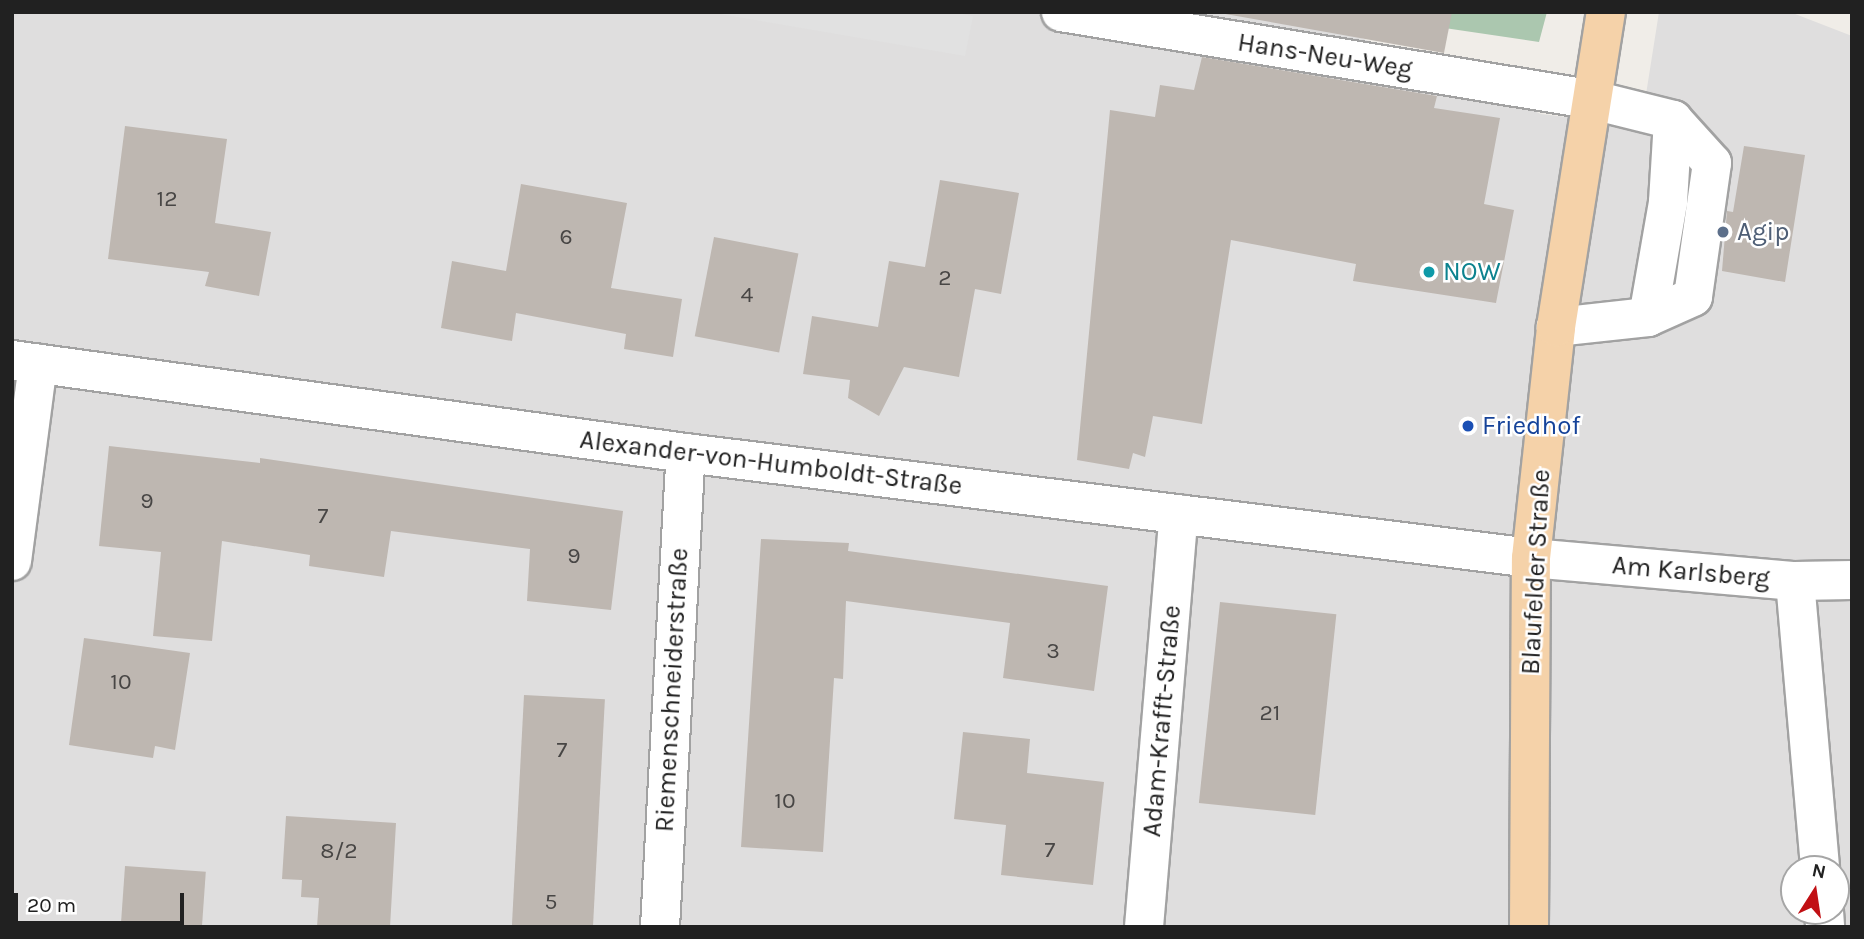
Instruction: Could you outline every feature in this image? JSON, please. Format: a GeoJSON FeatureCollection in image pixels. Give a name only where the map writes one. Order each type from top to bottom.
{"type":"FeatureCollection","features":[{"type":"Feature","properties":{"kind":"main road","name":"Blaufelder Straße"},"geometry":{"type":"LineString","coordinates":[[1529,927],[1531,558],[1556,327],[1589,99],[1605,12]]}},
{"type":"Feature","properties":{"kind":"street","name":"Hans-Neu-Weg"},"geometry":{"type":"LineString","coordinates":[[1061,12],[1589,99],[1673,120],[1668,202],[1648,317],[1556,327]]}},
{"type":"Feature","properties":{"kind":"street","name":"Alexander-von-Humboldt-Straße"},"geometry":{"type":"LineString","coordinates":[[25,362],[686,453],[1531,558]]}},
{"type":"Feature","properties":{"kind":"street"},"geometry":{"type":"LineString","coordinates":[[12,561],[25,362]]}},
{"type":"Feature","properties":{"kind":"street","name":"Riemenschneiderstraße"},"geometry":{"type":"LineString","coordinates":[[660,927],[686,453]]}},
{"type":"Feature","properties":{"kind":"street","name":"Adam-Krafft-Straße"},"geometry":{"type":"LineString","coordinates":[[1144,927],[1179,514]]}},
{"type":"Feature","properties":{"kind":"street","name":"Am Karlsberg"},"geometry":{"type":"LineString","coordinates":[[1531,558],[1795,581],[1852,580]]}},
{"type":"Feature","properties":{"kind":"street"},"geometry":{"type":"LineString","coordinates":[[1795,581],[1819,855]]}},
{"type":"Feature","properties":{"kind":"shaded area"},"geometry":{"type":"Polygon","coordinates":[[[12,12],[1300,12],[1541,114],[1641,126],[1659,12],[1790,12],[1852,36],[1852,927],[12,927],[12,12]]]}},
{"type":"Feature","properties":{"kind":"shaded area"},"geometry":{"type":"Polygon","coordinates":[[[708,12],[950,12],[973,16],[965,56],[708,12]]]}},
{"type":"Feature","properties":{"kind":"green space"},"geometry":{"type":"Polygon","coordinates":[[[1336,12],[1547,12],[1539,42],[1336,12]]]}},
{"type":"Feature","properties":{"kind":"building"},"geometry":{"type":"Polygon","coordinates":[[[1214,12],[1452,12],[1444,53],[1214,12]]]}},
{"type":"Feature","properties":{"kind":"building","name":"NOW"},"geometry":{"type":"Polygon","coordinates":[[[1202,57],[1437,96],[1434,108],[1500,118],[1484,204],[1514,210],[1496,303],[1353,281],[1356,264],[1231,240],[1202,424],[1153,416],[1145,457],[1133,453],[1129,469],[1077,460],[1110,110],[1155,117],[1160,85],[1194,90],[1202,57]]]}},
{"type":"Feature","properties":{"kind":"building"},"geometry":{"type":"Polygon","coordinates":[[[125,126],[227,139],[215,223],[271,232],[259,296],[205,286],[209,272],[108,259],[125,126]]]}},
{"type":"Feature","properties":{"kind":"building","name":"Agip"},"geometry":{"type":"Polygon","coordinates":[[[1744,146],[1805,155],[1785,282],[1722,271],[1727,211],[1733,212],[1744,146]]]}},
{"type":"Feature","properties":{"kind":"building"},"geometry":{"type":"Polygon","coordinates":[[[940,180],[1019,193],[1001,294],[975,289],[959,377],[904,367],[879,416],[848,398],[850,380],[803,374],[812,316],[878,327],[889,261],[925,267],[940,180]]]}},
{"type":"Feature","properties":{"kind":"building"},"geometry":{"type":"Polygon","coordinates":[[[521,184],[627,203],[611,288],[682,299],[673,357],[624,349],[626,334],[516,313],[512,341],[441,328],[452,261],[506,271],[521,184]]]}},
{"type":"Feature","properties":{"kind":"building"},"geometry":{"type":"Polygon","coordinates":[[[714,237],[798,253],[779,353],[695,336],[714,237]]]}},
{"type":"Feature","properties":{"kind":"building"},"geometry":{"type":"Polygon","coordinates":[[[109,446],[260,463],[260,458],[623,511],[611,610],[527,601],[530,549],[391,531],[384,577],[309,566],[310,555],[222,541],[212,641],[153,636],[161,552],[99,546],[109,446]]]}},
{"type":"Feature","properties":{"kind":"building"},"geometry":{"type":"Polygon","coordinates":[[[761,539],[849,543],[848,551],[1108,586],[1094,691],[1003,678],[1010,623],[846,601],[843,679],[834,678],[823,852],[741,847],[761,539]]]}},
{"type":"Feature","properties":{"kind":"building"},"geometry":{"type":"Polygon","coordinates":[[[1220,602],[1336,614],[1315,815],[1199,803],[1220,602]]]}},
{"type":"Feature","properties":{"kind":"building"},"geometry":{"type":"Polygon","coordinates":[[[84,638],[190,653],[175,750],[155,746],[153,758],[69,745],[84,638]]]}},
{"type":"Feature","properties":{"kind":"building"},"geometry":{"type":"Polygon","coordinates":[[[524,695],[605,699],[593,927],[512,927],[524,695]]]}},
{"type":"Feature","properties":{"kind":"building"},"geometry":{"type":"Polygon","coordinates":[[[963,732],[1030,739],[1027,773],[1104,782],[1093,885],[1001,875],[1006,825],[954,819],[963,732]]]}},
{"type":"Feature","properties":{"kind":"building"},"geometry":{"type":"Polygon","coordinates":[[[286,816],[396,823],[390,927],[317,927],[319,898],[301,897],[302,880],[282,879],[286,816]]]}},
{"type":"Feature","properties":{"kind":"building"},"geometry":{"type":"Polygon","coordinates":[[[125,866],[206,872],[202,927],[121,927],[125,866]]]}},
{"type":"Feature","properties":{"kind":"place","name":"Agip"},"geometry":{"type":"Point","coordinates":[1723,232]}},
{"type":"Feature","properties":{"kind":"place","name":"NOW"},"geometry":{"type":"Point","coordinates":[1429,272]}},
{"type":"Feature","properties":{"kind":"place","name":"Friedhof"},"geometry":{"type":"Point","coordinates":[1468,426]}}]}
